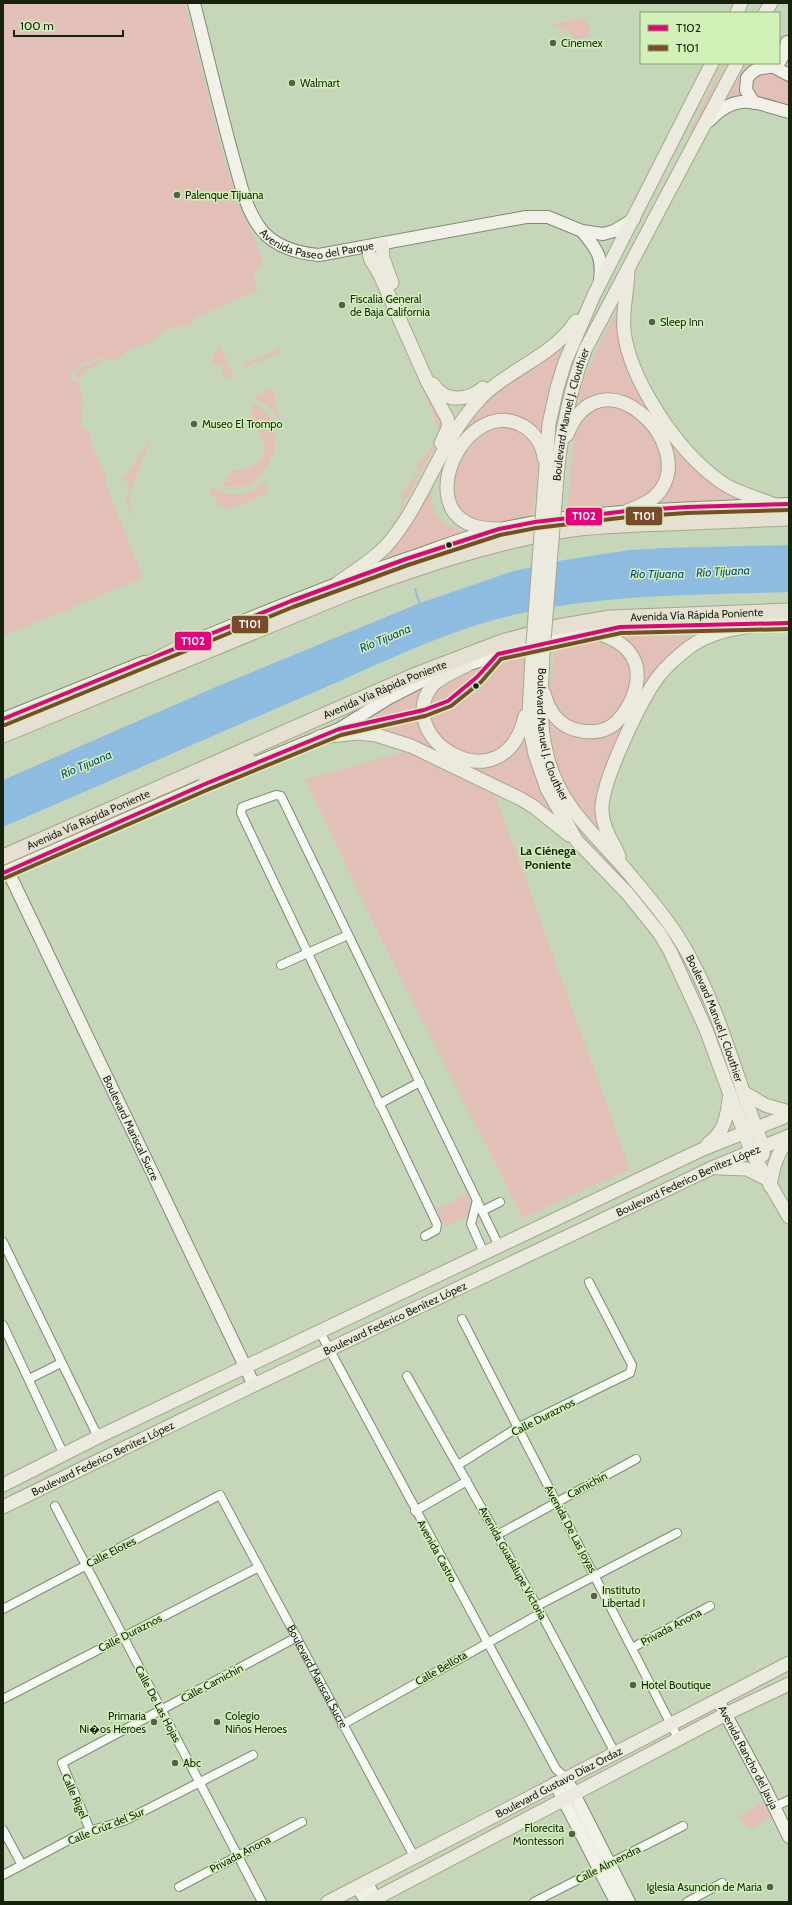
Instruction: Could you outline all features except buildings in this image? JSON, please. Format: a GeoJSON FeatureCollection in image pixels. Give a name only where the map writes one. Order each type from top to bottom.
{"type":"FeatureCollection","features":[{"type":"Feature","properties":{"kind":"highway"},"geometry":{"type":"LineString","coordinates":[[9,732],[350,592],[399,574],[480,549],[537,536],[602,526],[789,518]]}},
{"type":"Feature","properties":{"kind":"highway","name":"Avenida Vía Rápida Poniente"},"geometry":{"type":"LineString","coordinates":[[5,867],[316,721],[467,654],[502,642],[558,627],[610,618],[789,611]]}},
{"type":"Feature","properties":{"kind":"highway"},"geometry":{"type":"LineString","coordinates":[[9,732],[50,709],[135,671],[185,645]]}},
{"type":"Feature","properties":{"kind":"highway"},"geometry":{"type":"LineString","coordinates":[[205,784],[316,721]]}},
{"type":"Feature","properties":{"kind":"main road","name":"Avenida Paseo del Parque"},"geometry":{"type":"LineString","coordinates":[[194,3],[224,124],[243,191],[261,229],[282,246],[306,254],[332,253],[502,220],[538,216],[561,221],[582,231],[609,233],[634,219]]}},
{"type":"Feature","properties":{"kind":"main road"},"geometry":{"type":"LineString","coordinates":[[736,12],[741,3]]}},
{"type":"Feature","properties":{"kind":"main road"},"geometry":{"type":"LineString","coordinates":[[780,62],[783,58],[787,42],[789,56]]}},
{"type":"Feature","properties":{"kind":"main road","name":"Boulevard Manuel J. Clouthier"},"geometry":{"type":"LineString","coordinates":[[550,492],[545,472],[549,424],[560,376],[594,295],[711,64]]}},
{"type":"Feature","properties":{"kind":"main road"},"geometry":{"type":"LineString","coordinates":[[716,99],[730,64]]}},
{"type":"Feature","properties":{"kind":"main road","name":"Boulevard Manuel J. Clouthier"},"geometry":{"type":"LineString","coordinates":[[736,64],[716,99],[659,212],[628,266],[585,350],[575,375],[565,418],[558,465],[550,492],[537,655],[530,697],[530,730],[540,770],[547,789],[577,841],[628,894],[660,934],[678,966],[705,1027],[729,1095],[749,1130],[767,1179],[789,1217]]}},
{"type":"Feature","properties":{"kind":"main road"},"geometry":{"type":"LineString","coordinates":[[754,103],[746,90],[747,78],[754,70],[773,65],[789,75]]}},
{"type":"Feature","properties":{"kind":"main road"},"geometry":{"type":"LineString","coordinates":[[702,128],[725,106],[737,102],[754,103],[789,112]]}},
{"type":"Feature","properties":{"kind":"main road"},"geometry":{"type":"LineString","coordinates":[[675,136],[683,144],[682,152],[632,244],[628,266],[624,330],[632,364],[645,391],[678,438],[708,472],[729,486],[775,504]]}},
{"type":"Feature","properties":{"kind":"main road","name":"Avenida Paseo del Parque"},"geometry":{"type":"LineString","coordinates":[[582,231],[600,254],[602,267],[600,283]]}},
{"type":"Feature","properties":{"kind":"main road"},"geometry":{"type":"LineString","coordinates":[[382,244],[387,271],[409,329],[430,380],[442,394],[461,399],[470,397],[512,368],[543,354]]}},
{"type":"Feature","properties":{"kind":"main road"},"geometry":{"type":"LineString","coordinates":[[367,246],[371,260],[380,275],[427,381],[448,422],[446,434],[416,486],[403,522]]}},
{"type":"Feature","properties":{"kind":"main road"},"geometry":{"type":"LineString","coordinates":[[339,582],[378,554],[403,522],[453,438],[477,402],[501,380],[543,354],[566,336],[594,295]]}},
{"type":"Feature","properties":{"kind":"main road"},"geometry":{"type":"LineString","coordinates":[[558,465],[575,416],[583,409],[595,402],[608,400],[621,402],[634,407],[650,423],[662,441],[668,457],[669,470],[665,483],[656,496],[627,511]]}},
{"type":"Feature","properties":{"kind":"main road"},"geometry":{"type":"LineString","coordinates":[[499,529],[470,525],[457,515],[448,498],[446,487],[450,470],[468,438],[481,426],[489,422],[506,421],[519,424],[529,429],[537,439],[544,454],[545,472]]}},
{"type":"Feature","properties":{"kind":"main road"},"geometry":{"type":"LineString","coordinates":[[3,719],[339,582],[457,541],[499,529],[535,522],[627,511],[687,507],[789,504]]}},
{"type":"Feature","properties":{"kind":"main road"},"geometry":{"type":"LineString","coordinates":[[5,867],[339,729],[389,698],[422,681],[517,649],[620,627],[789,623]]}},
{"type":"Feature","properties":{"kind":"main road"},"geometry":{"type":"LineString","coordinates":[[626,870],[607,836],[602,809],[603,795],[618,755],[650,690],[667,667],[693,645],[722,632],[764,624]]}},
{"type":"Feature","properties":{"kind":"main road"},"geometry":{"type":"LineString","coordinates":[[542,683],[550,711],[563,724],[570,728],[595,731],[606,729],[620,718],[632,698],[636,686],[638,677],[635,661],[627,649],[616,640],[608,636],[592,632]]}},
{"type":"Feature","properties":{"kind":"main road","name":"Boulevard Manuel J. Clouthier"},"geometry":{"type":"LineString","coordinates":[[537,655],[542,683],[540,708],[543,736],[547,756],[554,776],[573,812],[626,870],[670,924],[697,970],[720,1023],[743,1092],[749,1130]]}},
{"type":"Feature","properties":{"kind":"main road"},"geometry":{"type":"LineString","coordinates":[[467,665],[441,678],[433,685],[425,700],[424,715],[427,729],[434,740],[447,751],[470,760],[494,760],[502,756],[518,737],[530,697]]}},
{"type":"Feature","properties":{"kind":"main road"},"geometry":{"type":"LineString","coordinates":[[319,737],[358,733],[376,735],[411,746],[521,799],[534,807],[577,841]]}},
{"type":"Feature","properties":{"kind":"main road","name":"Boulevard Mariscal Sucre"},"geometry":{"type":"LineString","coordinates":[[5,867],[254,1385]]}},
{"type":"Feature","properties":{"kind":"main road"},"geometry":{"type":"LineString","coordinates":[[743,1092],[765,1105],[789,1112]]}},
{"type":"Feature","properties":{"kind":"main road"},"geometry":{"type":"LineString","coordinates":[[703,1149],[716,1137],[727,1120],[729,1095]]}},
{"type":"Feature","properties":{"kind":"main road","name":"Boulevard Federico Benítez López"},"geometry":{"type":"LineString","coordinates":[[3,1484],[98,1437],[703,1149],[789,1115]]}},
{"type":"Feature","properties":{"kind":"main road"},"geometry":{"type":"LineString","coordinates":[[712,1168],[740,1168],[767,1179],[775,1161],[789,1137]]}},
{"type":"Feature","properties":{"kind":"main road","name":"Boulevard Federico Benítez López"},"geometry":{"type":"LineString","coordinates":[[3,1507],[254,1385],[712,1168],[789,1137]]}},
{"type":"Feature","properties":{"kind":"main road","name":"Boulevard Gustavo Díaz Ordaz"},"geometry":{"type":"LineString","coordinates":[[328,1902],[789,1663]]}},
{"type":"Feature","properties":{"kind":"main road","name":"Boulevard Gustavo Díaz Ordaz"},"geometry":{"type":"LineString","coordinates":[[372,1901],[726,1714],[789,1684]]}},
{"type":"Feature","properties":{"kind":"main road","name":"Avenida Rancho del Jauja"},"geometry":{"type":"LineString","coordinates":[[718,1700],[789,1837]]}},
{"type":"Feature","properties":{"kind":"main road"},"geometry":{"type":"LineString","coordinates":[[560,1781],[604,1866],[629,1902]]}},
{"type":"Feature","properties":{"kind":"main road"},"geometry":{"type":"LineString","coordinates":[[604,1866],[616,1902]]}},
{"type":"Feature","properties":{"kind":"main road"},"geometry":{"type":"LineString","coordinates":[[362,1885],[372,1901]]}},
{"type":"Feature","properties":{"kind":"street"},"geometry":{"type":"LineString","coordinates":[[425,1236],[436,1230],[437,1224],[240,812],[242,807],[276,795],[281,796],[499,1246]]}},
{"type":"Feature","properties":{"kind":"street"},"geometry":{"type":"LineString","coordinates":[[281,965],[348,935]]}},
{"type":"Feature","properties":{"kind":"street"},"geometry":{"type":"LineString","coordinates":[[379,1104],[420,1082]]}},
{"type":"Feature","properties":{"kind":"street"},"geometry":{"type":"LineString","coordinates":[[477,1200],[472,1224],[484,1254]]}},
{"type":"Feature","properties":{"kind":"street"},"geometry":{"type":"LineString","coordinates":[[482,1211],[500,1202]]}},
{"type":"Feature","properties":{"kind":"street"},"geometry":{"type":"LineString","coordinates":[[3,1242],[98,1437]]}},
{"type":"Feature","properties":{"kind":"street","name":"Calle Duraznos"},"geometry":{"type":"LineString","coordinates":[[458,1464],[517,1428],[630,1373],[632,1365],[589,1282]]}},
{"type":"Feature","properties":{"kind":"street","name":"Avenida De Las Joyas"},"geometry":{"type":"LineString","coordinates":[[462,1319],[679,1740]]}},
{"type":"Feature","properties":{"kind":"street"},"geometry":{"type":"LineString","coordinates":[[3,1325],[64,1455]]}},
{"type":"Feature","properties":{"kind":"street","name":"Avenida Castro"},"geometry":{"type":"LineString","coordinates":[[320,1332],[415,1511],[488,1642],[556,1769],[560,1781]]}},
{"type":"Feature","properties":{"kind":"street"},"geometry":{"type":"LineString","coordinates":[[29,1379],[61,1363]]}},
{"type":"Feature","properties":{"kind":"street","name":"Avenida Guadalupe Victoria"},"geometry":{"type":"LineString","coordinates":[[407,1376],[539,1610],[615,1753]]}},
{"type":"Feature","properties":{"kind":"street","name":"Camichín"},"geometry":{"type":"LineString","coordinates":[[497,1535],[636,1459]]}},
{"type":"Feature","properties":{"kind":"street"},"geometry":{"type":"LineString","coordinates":[[415,1511],[467,1481]]}},
{"type":"Feature","properties":{"kind":"street","name":"Calle Elotes"},"geometry":{"type":"LineString","coordinates":[[3,1609],[220,1495]]}},
{"type":"Feature","properties":{"kind":"street","name":"Boulevard Mariscal Sucre"},"geometry":{"type":"LineString","coordinates":[[220,1495],[297,1637],[342,1725],[415,1858]]}},
{"type":"Feature","properties":{"kind":"street","name":"Calle De Las Hojas"},"geometry":{"type":"LineString","coordinates":[[55,1506],[262,1902]]}},
{"type":"Feature","properties":{"kind":"street","name":"Calle Bellota"},"geometry":{"type":"LineString","coordinates":[[342,1725],[488,1642],[595,1575],[677,1533]]}},
{"type":"Feature","properties":{"kind":"street","name":"Calle Duraznos"},"geometry":{"type":"LineString","coordinates":[[3,1699],[258,1567]]}},
{"type":"Feature","properties":{"kind":"street","name":"Privada Anona"},"geometry":{"type":"LineString","coordinates":[[632,1648],[710,1606]]}},
{"type":"Feature","properties":{"kind":"street","name":"Calle Camichín"},"geometry":{"type":"LineString","coordinates":[[64,1762],[297,1637]]}},
{"type":"Feature","properties":{"kind":"street","name":"Calle Crúz del Sur"},"geometry":{"type":"LineString","coordinates":[[3,1875],[90,1830],[124,1821],[253,1755]]}},
{"type":"Feature","properties":{"kind":"street","name":"Calle Rigel"},"geometry":{"type":"LineString","coordinates":[[64,1762],[62,1763],[62,1767],[90,1830]]}},
{"type":"Feature","properties":{"kind":"street"},"geometry":{"type":"LineString","coordinates":[[774,1807],[789,1800]]}},
{"type":"Feature","properties":{"kind":"street","name":"Privada Anona"},"geometry":{"type":"LineString","coordinates":[[179,1887],[302,1822]]}},
{"type":"Feature","properties":{"kind":"street","name":"Calle Almendra"},"geometry":{"type":"LineString","coordinates":[[534,1902],[683,1826]]}},
{"type":"Feature","properties":{"kind":"street"},"geometry":{"type":"LineString","coordinates":[[3,1830],[22,1865]]}},
{"type":"Feature","properties":{"kind":"street"},"geometry":{"type":"LineString","coordinates":[[687,1902],[722,1883]]}},
{"type":"Feature","properties":{"kind":"shaded area"},"geometry":{"type":"Polygon","coordinates":[[[3,3],[185,3],[226,166],[263,261],[253,278],[259,290],[195,318],[189,325],[167,329],[152,342],[128,350],[116,360],[92,360],[80,365],[73,371],[69,377],[74,381],[79,381],[82,400],[80,407],[82,411],[81,426],[87,430],[91,438],[92,447],[106,474],[105,481],[143,578],[3,636],[3,3]]]}},
{"type":"Feature","properties":{"kind":"shaded area"},"geometry":{"type":"Polygon","coordinates":[[[581,18],[586,21],[590,28],[588,36],[575,41],[571,34],[551,25],[581,18]]]}},
{"type":"Feature","properties":{"kind":"shaded area"},"geometry":{"type":"Polygon","coordinates":[[[723,64],[725,64],[692,136],[690,131],[723,64]]]}},
{"type":"Feature","properties":{"kind":"shaded area"},"geometry":{"type":"Polygon","coordinates":[[[746,64],[762,64],[751,66],[747,70],[744,99],[724,103],[746,64]]]}},
{"type":"Feature","properties":{"kind":"shaded area"},"geometry":{"type":"Polygon","coordinates":[[[769,72],[789,79],[789,108],[757,97],[753,91],[751,83],[755,73],[769,72]]]}},
{"type":"Feature","properties":{"kind":"shaded area"},"geometry":{"type":"Polygon","coordinates":[[[626,293],[628,356],[686,452],[755,500],[652,504],[670,483],[675,468],[669,447],[639,406],[621,395],[609,393],[592,397],[579,406],[582,382],[608,326],[626,293]]]}},
{"type":"Feature","properties":{"kind":"shaded area"},"geometry":{"type":"Polygon","coordinates":[[[219,344],[234,376],[229,378],[222,375],[224,367],[211,362],[219,344]]]}},
{"type":"Feature","properties":{"kind":"shaded area"},"geometry":{"type":"Polygon","coordinates":[[[276,347],[280,347],[279,353],[244,368],[243,364],[275,350],[276,347]]]}},
{"type":"Feature","properties":{"kind":"shaded area"},"geometry":{"type":"Polygon","coordinates":[[[563,347],[551,385],[544,439],[541,433],[531,425],[519,420],[499,416],[455,455],[437,478],[432,491],[432,504],[437,516],[441,521],[452,527],[471,532],[380,559],[463,429],[489,395],[563,347]]]}},
{"type":"Feature","properties":{"kind":"shaded area"},"geometry":{"type":"Polygon","coordinates":[[[98,361],[104,362],[86,370],[80,378],[74,377],[75,371],[98,361]]]}},
{"type":"Feature","properties":{"kind":"shaded area"},"geometry":{"type":"Polygon","coordinates":[[[422,387],[424,387],[443,419],[442,433],[393,525],[391,521],[395,520],[403,500],[401,495],[420,470],[416,467],[437,439],[435,436],[440,433],[422,387]]]}},
{"type":"Feature","properties":{"kind":"shaded area"},"geometry":{"type":"Polygon","coordinates":[[[273,388],[280,423],[269,407],[252,398],[273,388]]]}},
{"type":"Feature","properties":{"kind":"shaded area"},"geometry":{"type":"Polygon","coordinates":[[[614,402],[642,416],[665,459],[660,484],[645,499],[635,503],[567,509],[576,417],[614,402]]]}},
{"type":"Feature","properties":{"kind":"shaded area"},"geometry":{"type":"Polygon","coordinates":[[[253,403],[265,411],[272,421],[275,432],[275,445],[272,457],[266,468],[257,479],[247,487],[221,487],[233,469],[243,470],[252,467],[258,462],[262,455],[264,447],[263,439],[258,431],[250,425],[253,403]]]}},
{"type":"Feature","properties":{"kind":"shaded area"},"geometry":{"type":"Polygon","coordinates":[[[492,423],[524,429],[540,455],[532,516],[502,523],[480,524],[460,513],[450,490],[459,452],[492,423]]]}},
{"type":"Feature","properties":{"kind":"shaded area"},"geometry":{"type":"Polygon","coordinates":[[[151,437],[129,498],[133,522],[125,498],[129,492],[128,483],[123,480],[151,437]]]}},
{"type":"Feature","properties":{"kind":"shaded area"},"geometry":{"type":"Polygon","coordinates":[[[264,481],[268,493],[226,511],[224,505],[219,507],[215,495],[211,496],[208,494],[212,488],[233,494],[247,493],[259,486],[264,481]]]}},
{"type":"Feature","properties":{"kind":"shaded area"},"geometry":{"type":"Polygon","coordinates":[[[667,630],[712,630],[658,671],[599,794],[612,850],[569,791],[554,759],[550,741],[547,713],[555,645],[667,630]]]}},
{"type":"Feature","properties":{"kind":"shaded area"},"geometry":{"type":"Polygon","coordinates":[[[523,652],[522,722],[533,763],[554,816],[541,806],[351,727],[426,686],[523,652]]]}},
{"type":"Feature","properties":{"kind":"shaded area"},"geometry":{"type":"Polygon","coordinates":[[[405,752],[495,794],[630,1169],[523,1218],[378,932],[305,779],[405,752]]]}},
{"type":"Feature","properties":{"kind":"shaded area"},"geometry":{"type":"Polygon","coordinates":[[[467,1194],[471,1206],[469,1215],[445,1227],[437,1209],[467,1194]]]}},
{"type":"Feature","properties":{"kind":"shaded area"},"geometry":{"type":"Polygon","coordinates":[[[764,1802],[772,1817],[750,1829],[743,1823],[739,1816],[764,1802]]]}},
{"type":"Feature","properties":{"kind":"water","name":"Rio Tijuana"},"geometry":{"type":"Polygon","coordinates":[[[789,545],[789,592],[658,596],[592,602],[527,612],[473,626],[394,657],[3,827],[3,780],[218,686],[420,603],[514,571],[564,560],[630,550],[789,545]]]}},
{"type":"Feature","properties":{"kind":"waterway"},"geometry":{"type":"LineString","coordinates":[[415,589],[420,605]]}},
{"type":"Feature","properties":{"kind":"transit line","name":"T102"},"geometry":{"type":"LineString","coordinates":[[3,719],[291,601],[406,559],[499,529],[535,522],[627,511],[687,507],[789,504]]}},
{"type":"Feature","properties":{"kind":"transit line","name":"T101"},"geometry":{"type":"LineString","coordinates":[[5,725],[293,607],[408,565],[500,535],[536,528],[628,517],[687,513],[789,510]]}},
{"type":"Feature","properties":{"kind":"transit line","name":"T102"},"geometry":{"type":"LineString","coordinates":[[3,873],[205,784],[339,729],[424,710],[448,701],[477,677],[498,654],[620,627],[789,623]]}},
{"type":"Feature","properties":{"kind":"transit line","name":"T101"},"geometry":{"type":"LineString","coordinates":[[5,878],[207,790],[341,735],[425,716],[451,706],[481,682],[501,659],[621,633],[789,629]]}},
{"type":"Feature","properties":{"kind":"place","name":"Cinemex"},"geometry":{"type":"Point","coordinates":[553,43]}},
{"type":"Feature","properties":{"kind":"place","name":"Walmart"},"geometry":{"type":"Point","coordinates":[292,83]}},
{"type":"Feature","properties":{"kind":"place","name":"Palenque Tijuana"},"geometry":{"type":"Point","coordinates":[177,195]}},
{"type":"Feature","properties":{"kind":"place","name":"Fiscalia General de Baja California"},"geometry":{"type":"Point","coordinates":[342,305]}},
{"type":"Feature","properties":{"kind":"place","name":"Sleep Inn"},"geometry":{"type":"Point","coordinates":[652,322]}},
{"type":"Feature","properties":{"kind":"place","name":"Museo El Trompo"},"geometry":{"type":"Point","coordinates":[194,424]}},
{"type":"Feature","properties":{"kind":"place","name":"Instituto Libertad I"},"geometry":{"type":"Point","coordinates":[594,1596]}},
{"type":"Feature","properties":{"kind":"place","name":"Hotel Boutique"},"geometry":{"type":"Point","coordinates":[633,1685]}},
{"type":"Feature","properties":{"kind":"place","name":"Primaria Ni�os Heroes"},"geometry":{"type":"Point","coordinates":[154,1722]}},
{"type":"Feature","properties":{"kind":"place","name":"Colegio Niños Heroes"},"geometry":{"type":"Point","coordinates":[217,1722]}},
{"type":"Feature","properties":{"kind":"place","name":"Abc"},"geometry":{"type":"Point","coordinates":[175,1763]}},
{"type":"Feature","properties":{"kind":"place","name":"Florecita Montessori"},"geometry":{"type":"Point","coordinates":[572,1834]}},
{"type":"Feature","properties":{"kind":"place","name":"Iglesia Asuncion de Maria"},"geometry":{"type":"Point","coordinates":[770,1887]}},
{"type":"Feature","properties":{"kind":"district","name":"La Ciénega Poniente"},"geometry":{"type":"Point","coordinates":[548,857]}},
{"type":"Feature","properties":{"kind":"water label","name":"Río Tijuana"},"geometry":{"type":"Point","coordinates":[723,571]}},
{"type":"Feature","properties":{"kind":"water label","name":"Río Tijuana"},"geometry":{"type":"Point","coordinates":[385,638]}},
{"type":"Feature","properties":{"kind":"water label","name":"Río Tijuana"},"geometry":{"type":"Point","coordinates":[86,764]}}]}
